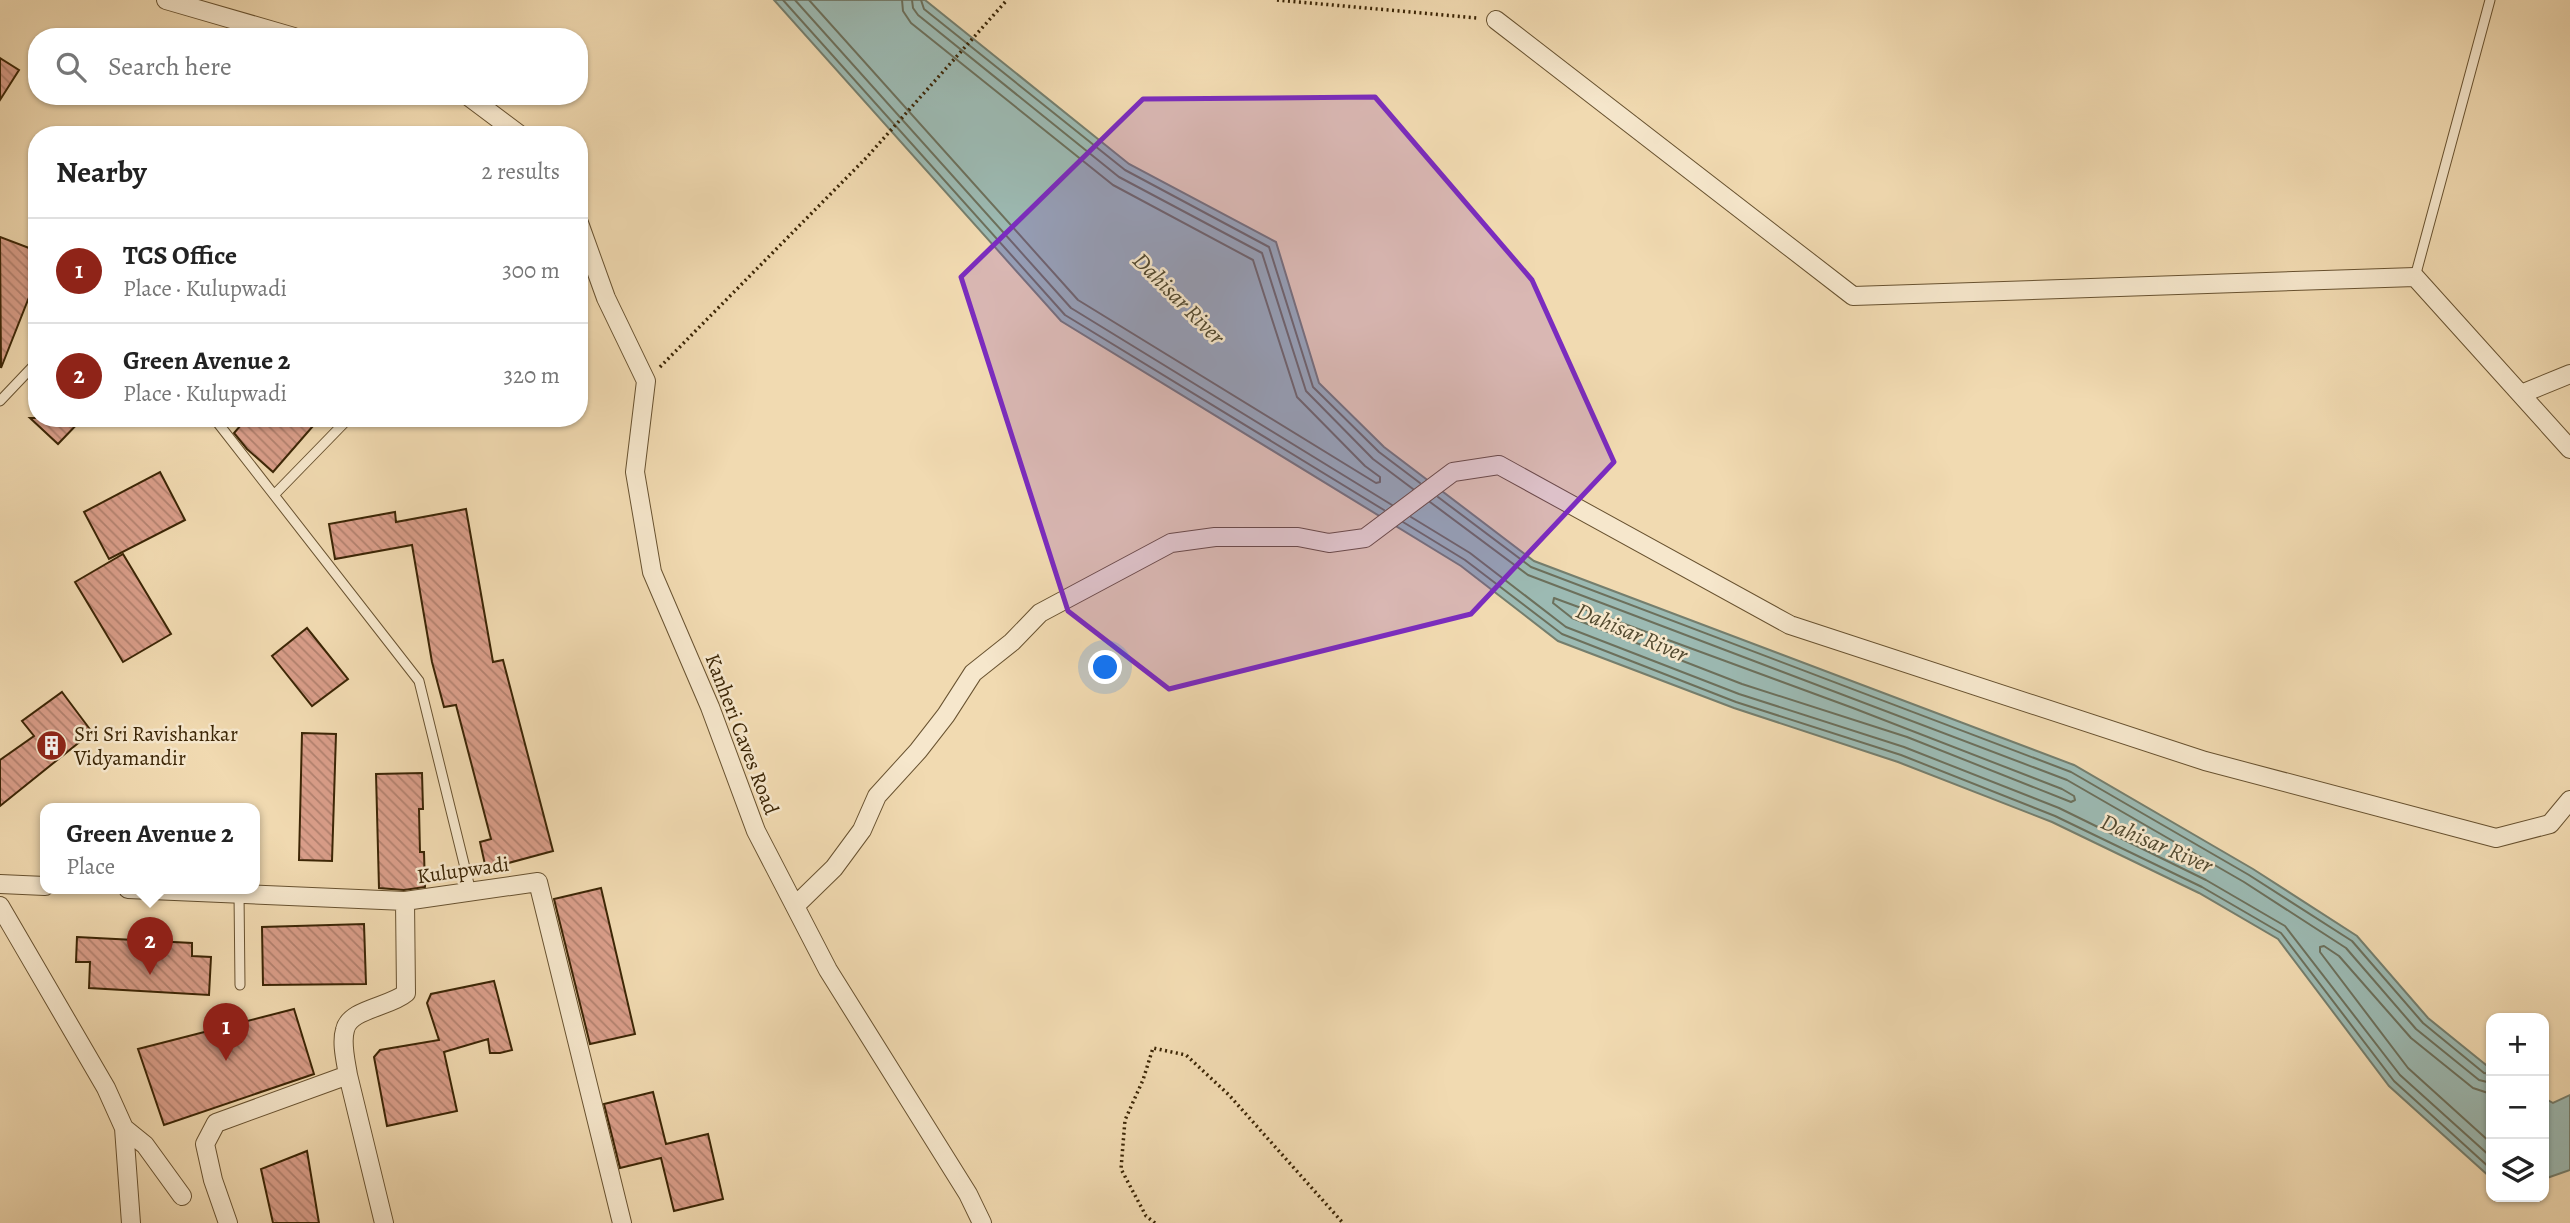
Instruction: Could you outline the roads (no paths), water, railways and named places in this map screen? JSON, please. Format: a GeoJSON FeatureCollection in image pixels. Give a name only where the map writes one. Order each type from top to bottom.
{"type":"FeatureCollection","features":[{"type":"Feature","properties":{"kind":"street"},"geometry":{"type":"LineString","coordinates":[[166,0],[263,28]]}},
{"type":"Feature","properties":{"kind":"street"},"geometry":{"type":"LineString","coordinates":[[1496,20],[1853,296],[2415,277],[2570,449]]}},
{"type":"Feature","properties":{"kind":"street"},"geometry":{"type":"LineString","coordinates":[[480,105],[508,126]]}},
{"type":"Feature","properties":{"kind":"street","name":"Kanheri Caves Road"},"geometry":{"type":"LineString","coordinates":[[588,248],[606,298],[646,381],[635,472],[652,572],[710,707],[756,831],[828,970],[968,1194],[982,1223]]}},
{"type":"Feature","properties":{"kind":"street"},"geometry":{"type":"LineString","coordinates":[[2521,394],[2570,374]]}},
{"type":"Feature","properties":{"kind":"street"},"geometry":{"type":"LineString","coordinates":[[795,906],[834,867],[862,830],[877,796],[918,751],[946,715],[973,673],[1012,642],[1040,613],[1171,543],[1216,537],[1298,537],[1329,543],[1365,538],[1453,472],[1499,465],[1790,625],[2205,761],[2496,838],[2550,824],[2570,800]]}},
{"type":"Feature","properties":{"kind":"street","name":"Kulupwadi"},"geometry":{"type":"LineString","coordinates":[[239,894],[405,901],[538,882],[622,1223]]}},
{"type":"Feature","properties":{"kind":"street"},"geometry":{"type":"LineString","coordinates":[[0,884],[40,886]]}},
{"type":"Feature","properties":{"kind":"street"},"geometry":{"type":"LineString","coordinates":[[384,1223],[348,1075],[344,1032],[348,1021],[361,1013],[398,1000],[406,993],[405,901]]}},
{"type":"Feature","properties":{"kind":"street"},"geometry":{"type":"LineString","coordinates":[[0,906],[107,1088],[124,1128],[131,1223]]}},
{"type":"Feature","properties":{"kind":"street"},"geometry":{"type":"LineString","coordinates":[[228,1223],[213,1180],[205,1144],[216,1122],[348,1075]]}},
{"type":"Feature","properties":{"kind":"street"},"geometry":{"type":"LineString","coordinates":[[124,1128],[145,1145],[182,1196]]}},
{"type":"Feature","properties":{"kind":"lane"},"geometry":{"type":"LineString","coordinates":[[2415,277],[2490,0]]}},
{"type":"Feature","properties":{"kind":"lane"},"geometry":{"type":"LineString","coordinates":[[0,401],[28,371]]}},
{"type":"Feature","properties":{"kind":"lane"},"geometry":{"type":"LineString","coordinates":[[221,427],[419,681],[471,892]]}},
{"type":"Feature","properties":{"kind":"lane"},"geometry":{"type":"LineString","coordinates":[[274,495],[340,427]]}},
{"type":"Feature","properties":{"kind":"lane"},"geometry":{"type":"LineString","coordinates":[[239,894],[240,985]]}},
{"type":"Feature","properties":{"kind":"water","name":"Dahisar River"},"geometry":{"type":"Polygon","coordinates":[[[774,0],[925,0],[1129,164],[1276,242],[1319,383],[1384,447],[1534,561],[2074,765],[2253,869],[2357,936],[2428,1018],[2486,1065],[2486,1173],[2389,1086],[2278,939],[2199,893],[2052,822],[1898,762],[1734,708],[1558,641],[1461,566],[1061,321],[774,0]]]}},
{"type":"Feature","properties":{"kind":"water"},"geometry":{"type":"Polygon","coordinates":[[[2570,1095],[2570,1170],[2549,1177],[2549,1101],[2553,1103],[2570,1095]]]}},
{"type":"Feature","properties":{"kind":"place","name":"Sri Sri Ravishankar Vidyamandir"},"geometry":{"type":"Point","coordinates":[51,746]}},
{"type":"Feature","properties":{"kind":"place","name":"Green Avenue 2"},"geometry":{"type":"Point","coordinates":[150,975]}},
{"type":"Feature","properties":{"kind":"place","name":"TCS Office"},"geometry":{"type":"Point","coordinates":[226,1061]}}]}
